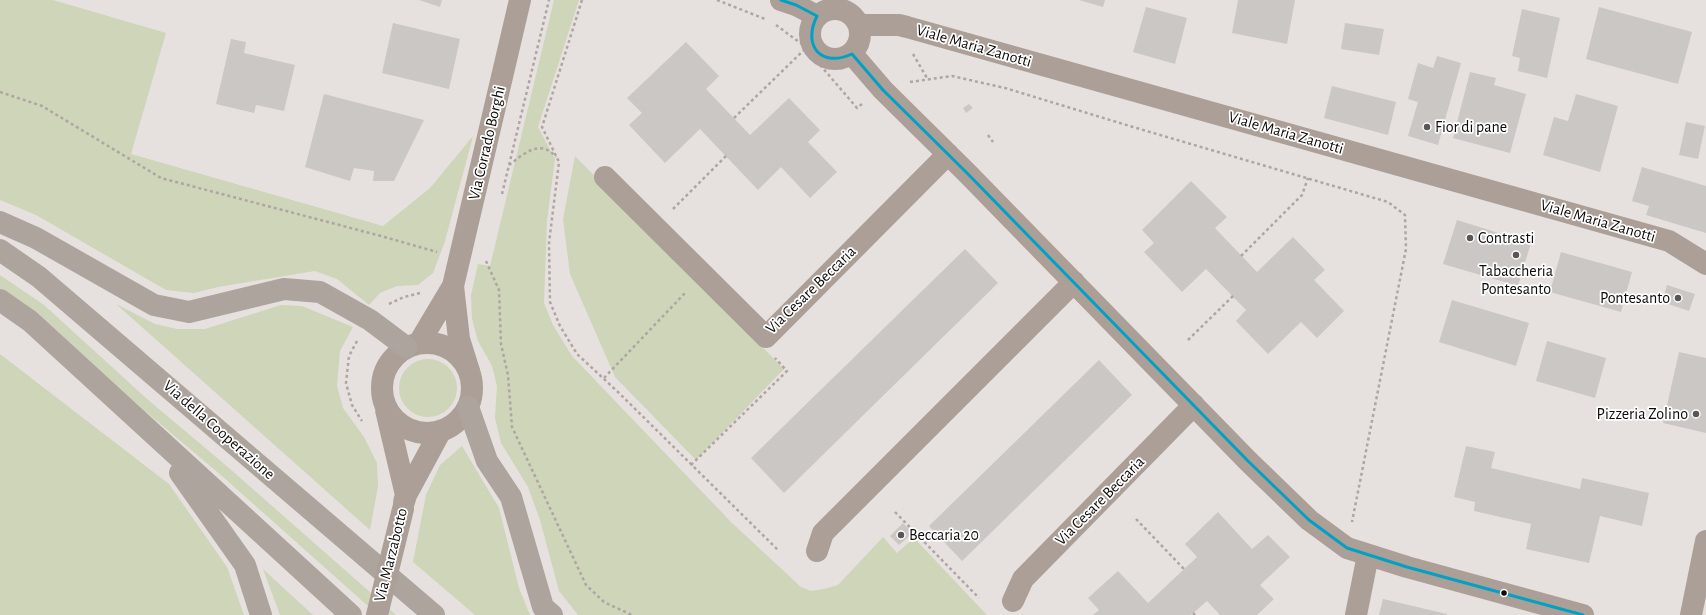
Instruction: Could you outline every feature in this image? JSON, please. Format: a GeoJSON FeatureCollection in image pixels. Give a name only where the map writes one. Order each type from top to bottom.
{"type":"FeatureCollection","features":[{"type":"Feature","properties":{"kind":"highway"},"geometry":{"type":"LineString","coordinates":[[0,222],[36,238],[154,305],[189,312],[284,289],[320,292],[413,345]]}},
{"type":"Feature","properties":{"kind":"highway","name":"Via della Cooperazione"},"geometry":{"type":"LineString","coordinates":[[0,250],[39,277],[434,615]]}},
{"type":"Feature","properties":{"kind":"highway"},"geometry":{"type":"LineString","coordinates":[[0,300],[30,322],[352,615]]}},
{"type":"Feature","properties":{"kind":"highway"},"geometry":{"type":"LineString","coordinates":[[468,407],[487,461],[511,497],[543,607],[552,615]]}},
{"type":"Feature","properties":{"kind":"highway"},"geometry":{"type":"LineString","coordinates":[[145,427],[194,491],[245,565],[261,615]]}},
{"type":"Feature","properties":{"kind":"street","name":"Via Corrado Borghi"},"geometry":{"type":"LineString","coordinates":[[469,371],[459,339],[453,286],[520,0]]}},
{"type":"Feature","properties":{"kind":"street"},"geometry":{"type":"LineString","coordinates":[[780,0],[796,5],[817,16]]}},
{"type":"Feature","properties":{"kind":"street"},"geometry":{"type":"LineString","coordinates":[[838,9],[846,11],[856,19],[859,25],[861,35],[858,45],[852,54],[846,58],[838,60],[829,59],[818,53],[811,44],[810,31],[813,22],[817,16],[824,12],[838,9]]}},
{"type":"Feature","properties":{"kind":"street","name":"Viale Maria Zanotti"},"geometry":{"type":"LineString","coordinates":[[859,25],[899,25],[907,27],[1669,241],[1706,264]]}},
{"type":"Feature","properties":{"kind":"street"},"geometry":{"type":"LineString","coordinates":[[852,54],[883,90],[1074,282],[1248,461],[1309,520],[1346,548],[1406,567],[1583,615]]}},
{"type":"Feature","properties":{"kind":"street","name":"Via Cesare Beccaria"},"geometry":{"type":"LineString","coordinates":[[605,177],[766,337],[948,154]]}},
{"type":"Feature","properties":{"kind":"street"},"geometry":{"type":"LineString","coordinates":[[817,551],[823,533],[1074,282]]}},
{"type":"Feature","properties":{"kind":"street","name":"Via Corrado Borghi"},"geometry":{"type":"LineString","coordinates":[[413,345],[453,286]]}},
{"type":"Feature","properties":{"kind":"street"},"geometry":{"type":"LineString","coordinates":[[434,343],[449,349],[461,358],[469,371],[472,389],[468,407],[461,418],[452,427],[440,432],[424,434],[409,431],[396,422],[386,410],[382,396],[381,382],[386,368],[394,356],[413,345],[434,343]]}},
{"type":"Feature","properties":{"kind":"street","name":"Via Cesare Beccaria"},"geometry":{"type":"LineString","coordinates":[[1013,601],[1024,579],[1194,405]]}},
{"type":"Feature","properties":{"kind":"street","name":"Via Marzabotto"},"geometry":{"type":"LineString","coordinates":[[386,410],[404,502]]}},
{"type":"Feature","properties":{"kind":"street","name":"Via Marzabotto"},"geometry":{"type":"LineString","coordinates":[[377,615],[404,502],[440,432]]}},
{"type":"Feature","properties":{"kind":"street"},"geometry":{"type":"LineString","coordinates":[[1690,615],[1706,541]]}},
{"type":"Feature","properties":{"kind":"street"},"geometry":{"type":"LineString","coordinates":[[1356,615],[1368,555]]}},
{"type":"Feature","properties":{"kind":"path"},"geometry":{"type":"LineString","coordinates":[[582,0],[542,127],[559,162],[549,243],[550,302],[560,326],[577,354],[604,378],[779,551]]}},
{"type":"Feature","properties":{"kind":"path"},"geometry":{"type":"LineString","coordinates":[[716,0],[768,20]]}},
{"type":"Feature","properties":{"kind":"path"},"geometry":{"type":"LineString","coordinates":[[772,22],[806,48],[858,108],[883,90],[916,80],[952,76],[1005,88],[1141,130],[1388,202],[1405,215],[1406,249],[1346,548]]}},
{"type":"Feature","properties":{"kind":"path"},"geometry":{"type":"LineString","coordinates":[[734,118],[806,48]]}},
{"type":"Feature","properties":{"kind":"path"},"geometry":{"type":"LineString","coordinates":[[911,48],[927,78]]}},
{"type":"Feature","properties":{"kind":"path"},"geometry":{"type":"LineString","coordinates":[[0,92],[42,106],[160,178],[381,236],[439,253]]}},
{"type":"Feature","properties":{"kind":"path"},"geometry":{"type":"LineString","coordinates":[[988,135],[993,142]]}},
{"type":"Feature","properties":{"kind":"path"},"geometry":{"type":"LineString","coordinates":[[509,165],[526,152],[540,148],[549,150],[559,162]]}},
{"type":"Feature","properties":{"kind":"path"},"geometry":{"type":"LineString","coordinates":[[655,227],[726,156]]}},
{"type":"Feature","properties":{"kind":"path"},"geometry":{"type":"LineString","coordinates":[[1241,256],[1302,195],[1308,178]]}},
{"type":"Feature","properties":{"kind":"path"},"geometry":{"type":"LineString","coordinates":[[486,261],[499,290],[501,344],[508,376],[512,427],[586,585],[604,602],[632,615]]}},
{"type":"Feature","properties":{"kind":"path"},"geometry":{"type":"LineString","coordinates":[[604,378],[702,274]]}},
{"type":"Feature","properties":{"kind":"path"},"geometry":{"type":"LineString","coordinates":[[1188,340],[1233,296]]}},
{"type":"Feature","properties":{"kind":"path"},"geometry":{"type":"LineString","coordinates":[[691,465],[787,371]]}},
{"type":"Feature","properties":{"kind":"path"},"geometry":{"type":"LineString","coordinates":[[895,512],[979,598]]}},
{"type":"Feature","properties":{"kind":"path"},"geometry":{"type":"LineString","coordinates":[[1136,519],[1184,569]]}},
{"type":"Feature","properties":{"kind":"green space"},"geometry":{"type":"Polygon","coordinates":[[[0,0],[53,0],[166,33],[131,154],[383,226],[430,188],[473,136],[445,241],[433,273],[418,285],[397,286],[380,293],[369,305],[337,279],[315,271],[218,287],[194,293],[166,290],[36,215],[0,200],[0,0]]]}},
{"type":"Feature","properties":{"kind":"green space"},"geometry":{"type":"Polygon","coordinates":[[[554,0],[579,0],[538,127],[555,159],[547,220],[544,303],[553,325],[572,356],[731,522],[801,587],[811,591],[838,585],[883,537],[897,553],[914,538],[987,615],[578,615],[559,591],[540,520],[528,487],[501,443],[495,418],[497,386],[492,366],[478,341],[472,319],[471,295],[478,264],[490,266],[554,0]]]}},
{"type":"Feature","properties":{"kind":"green space"},"geometry":{"type":"Polygon","coordinates":[[[575,156],[784,369],[696,460],[615,377],[570,274],[563,219],[575,156]]]}},
{"type":"Feature","properties":{"kind":"green space"},"geometry":{"type":"Polygon","coordinates":[[[0,275],[44,305],[146,398],[229,468],[396,615],[378,615],[222,476],[139,406],[37,314],[0,289],[0,275]]]}},
{"type":"Feature","properties":{"kind":"green space"},"geometry":{"type":"Polygon","coordinates":[[[116,304],[155,324],[177,329],[205,329],[281,305],[302,306],[353,327],[340,351],[337,386],[343,408],[364,437],[377,463],[378,486],[370,530],[116,304]]]}},
{"type":"Feature","properties":{"kind":"green space"},"geometry":{"type":"Polygon","coordinates":[[[0,354],[169,484],[227,567],[244,615],[0,615],[0,354]]]}},
{"type":"Feature","properties":{"kind":"green space"},"geometry":{"type":"Polygon","coordinates":[[[428,359],[444,364],[452,372],[457,388],[452,404],[444,412],[428,417],[412,412],[404,404],[399,388],[404,372],[412,364],[428,359]]]}},
{"type":"Feature","properties":{"kind":"green space"},"geometry":{"type":"Polygon","coordinates":[[[462,446],[499,508],[519,588],[530,615],[475,615],[413,562],[426,495],[440,465],[462,446]]]}},
{"type":"Feature","properties":{"kind":"green space"},"geometry":{"type":"Polygon","coordinates":[[[263,569],[313,615],[280,615],[263,569]]]}},
{"type":"Feature","properties":{"kind":"building"},"geometry":{"type":"Polygon","coordinates":[[[419,0],[442,0],[440,7],[419,0]]]}},
{"type":"Feature","properties":{"kind":"building"},"geometry":{"type":"Polygon","coordinates":[[[1079,0],[1105,0],[1103,7],[1079,0]]]}},
{"type":"Feature","properties":{"kind":"building"},"geometry":{"type":"Polygon","coordinates":[[[1238,0],[1295,0],[1287,44],[1232,33],[1238,0]]]}},
{"type":"Feature","properties":{"kind":"building"},"geometry":{"type":"Polygon","coordinates":[[[1146,7],[1187,18],[1175,64],[1133,52],[1146,7]]]}},
{"type":"Feature","properties":{"kind":"building"},"geometry":{"type":"Polygon","coordinates":[[[1599,7],[1692,32],[1678,84],[1586,59],[1599,7]]]}},
{"type":"Feature","properties":{"kind":"building"},"geometry":{"type":"Polygon","coordinates":[[[1522,9],[1560,18],[1547,78],[1518,71],[1520,58],[1512,56],[1522,9]]]}},
{"type":"Feature","properties":{"kind":"building"},"geometry":{"type":"Polygon","coordinates":[[[393,23],[460,39],[449,89],[382,73],[393,23]]]}},
{"type":"Feature","properties":{"kind":"building"},"geometry":{"type":"Polygon","coordinates":[[[1345,23],[1384,29],[1379,55],[1341,49],[1345,23]]]}},
{"type":"Feature","properties":{"kind":"building"},"geometry":{"type":"Polygon","coordinates":[[[231,39],[246,42],[244,53],[295,65],[284,111],[256,105],[254,113],[216,104],[231,39]]]}},
{"type":"Feature","properties":{"kind":"building"},"geometry":{"type":"Polygon","coordinates":[[[686,42],[719,76],[706,89],[750,135],[789,98],[820,130],[808,142],[837,172],[810,198],[781,167],[758,190],[700,129],[665,163],[629,125],[642,113],[627,98],[686,42]]]}},
{"type":"Feature","properties":{"kind":"building"},"geometry":{"type":"Polygon","coordinates":[[[1437,56],[1461,63],[1438,145],[1408,136],[1418,102],[1408,99],[1418,63],[1433,68],[1437,56]]]}},
{"type":"Feature","properties":{"kind":"building"},"geometry":{"type":"Polygon","coordinates":[[[1470,72],[1496,78],[1494,85],[1526,94],[1510,153],[1453,138],[1470,72]]]}},
{"type":"Feature","properties":{"kind":"building"},"geometry":{"type":"Polygon","coordinates":[[[1332,86],[1396,102],[1388,135],[1324,118],[1332,86]]]}},
{"type":"Feature","properties":{"kind":"building"},"geometry":{"type":"Polygon","coordinates":[[[324,94],[424,120],[394,181],[373,181],[374,171],[354,168],[350,181],[305,167],[324,94]]]}},
{"type":"Feature","properties":{"kind":"building"},"geometry":{"type":"Polygon","coordinates":[[[1576,94],[1618,106],[1600,172],[1543,155],[1554,117],[1568,121],[1576,94]]]}},
{"type":"Feature","properties":{"kind":"building"},"geometry":{"type":"Polygon","coordinates":[[[969,104],[973,108],[966,113],[963,108],[969,104]]]}},
{"type":"Feature","properties":{"kind":"building"},"geometry":{"type":"Polygon","coordinates":[[[1686,122],[1705,126],[1698,159],[1679,155],[1686,122]]]}},
{"type":"Feature","properties":{"kind":"building"},"geometry":{"type":"Polygon","coordinates":[[[1642,167],[1706,186],[1706,233],[1646,215],[1649,206],[1632,201],[1642,167]]]}},
{"type":"Feature","properties":{"kind":"building"},"geometry":{"type":"Polygon","coordinates":[[[1191,181],[1227,217],[1215,228],[1257,272],[1293,237],[1325,270],[1314,280],[1344,311],[1317,338],[1301,322],[1268,354],[1236,321],[1246,310],[1206,269],[1182,292],[1144,252],[1154,243],[1142,230],[1191,181]]]}},
{"type":"Feature","properties":{"kind":"building"},"geometry":{"type":"Polygon","coordinates":[[[1457,220],[1531,243],[1518,286],[1443,264],[1457,220]]]}},
{"type":"Feature","properties":{"kind":"building"},"geometry":{"type":"Polygon","coordinates":[[[965,249],[998,283],[784,493],[751,458],[965,249]]]}},
{"type":"Feature","properties":{"kind":"building"},"geometry":{"type":"Polygon","coordinates":[[[1561,252],[1632,272],[1621,312],[1550,292],[1561,252]]]}},
{"type":"Feature","properties":{"kind":"building","name":"Pontesanto"},"geometry":{"type":"Polygon","coordinates":[[[1667,285],[1695,294],[1689,311],[1662,302],[1667,285]]]}},
{"type":"Feature","properties":{"kind":"building"},"geometry":{"type":"Polygon","coordinates":[[[1452,300],[1529,323],[1516,366],[1439,342],[1452,300]]]}},
{"type":"Feature","properties":{"kind":"building"},"geometry":{"type":"Polygon","coordinates":[[[1547,341],[1606,358],[1595,398],[1536,381],[1547,341]]]}},
{"type":"Feature","properties":{"kind":"building"},"geometry":{"type":"Polygon","coordinates":[[[1679,352],[1706,358],[1706,433],[1663,423],[1679,352]]]}},
{"type":"Feature","properties":{"kind":"building"},"geometry":{"type":"Polygon","coordinates":[[[1099,360],[1132,395],[962,561],[929,526],[1099,360]]]}},
{"type":"Feature","properties":{"kind":"building"},"geometry":{"type":"Polygon","coordinates":[[[1466,446],[1495,452],[1491,468],[1580,489],[1582,478],[1649,493],[1642,526],[1600,516],[1589,563],[1526,549],[1531,524],[1474,511],[1475,502],[1454,497],[1466,446]]]}},
{"type":"Feature","properties":{"kind":"building"},"geometry":{"type":"Polygon","coordinates":[[[1218,512],[1252,549],[1268,535],[1290,557],[1260,585],[1274,599],[1257,615],[1220,615],[1207,601],[1191,615],[1093,615],[1099,610],[1088,598],[1118,571],[1148,603],[1197,557],[1185,544],[1218,512]]]}},
{"type":"Feature","properties":{"kind":"building","name":"Beccaria 20"},"geometry":{"type":"Polygon","coordinates":[[[903,523],[913,533],[899,545],[890,536],[903,523]]]}},
{"type":"Feature","properties":{"kind":"building"},"geometry":{"type":"Polygon","coordinates":[[[1383,599],[1447,614],[1447,615],[1379,615],[1383,599]]]}},
{"type":"Feature","properties":{"kind":"transit line"},"geometry":{"type":"LineString","coordinates":[[781,0],[796,5],[817,16],[813,27],[812,37],[813,45],[817,52],[823,56],[831,58],[841,58],[852,54],[883,90],[967,173],[1248,461],[1309,520],[1347,548],[1407,567],[1583,615]]}},
{"type":"Feature","properties":{"kind":"place","name":"Fior di pane"},"geometry":{"type":"Point","coordinates":[1427,127]}},
{"type":"Feature","properties":{"kind":"place","name":"Contrasti"},"geometry":{"type":"Point","coordinates":[1470,238]}},
{"type":"Feature","properties":{"kind":"place","name":"Tabaccheria Pontesanto"},"geometry":{"type":"Point","coordinates":[1516,255]}},
{"type":"Feature","properties":{"kind":"place","name":"Pontesanto"},"geometry":{"type":"Point","coordinates":[1678,298]}},
{"type":"Feature","properties":{"kind":"place","name":"Pizzeria Zolino"},"geometry":{"type":"Point","coordinates":[1696,414]}},
{"type":"Feature","properties":{"kind":"place","name":"Beccaria 20"},"geometry":{"type":"Point","coordinates":[901,535]}}]}
